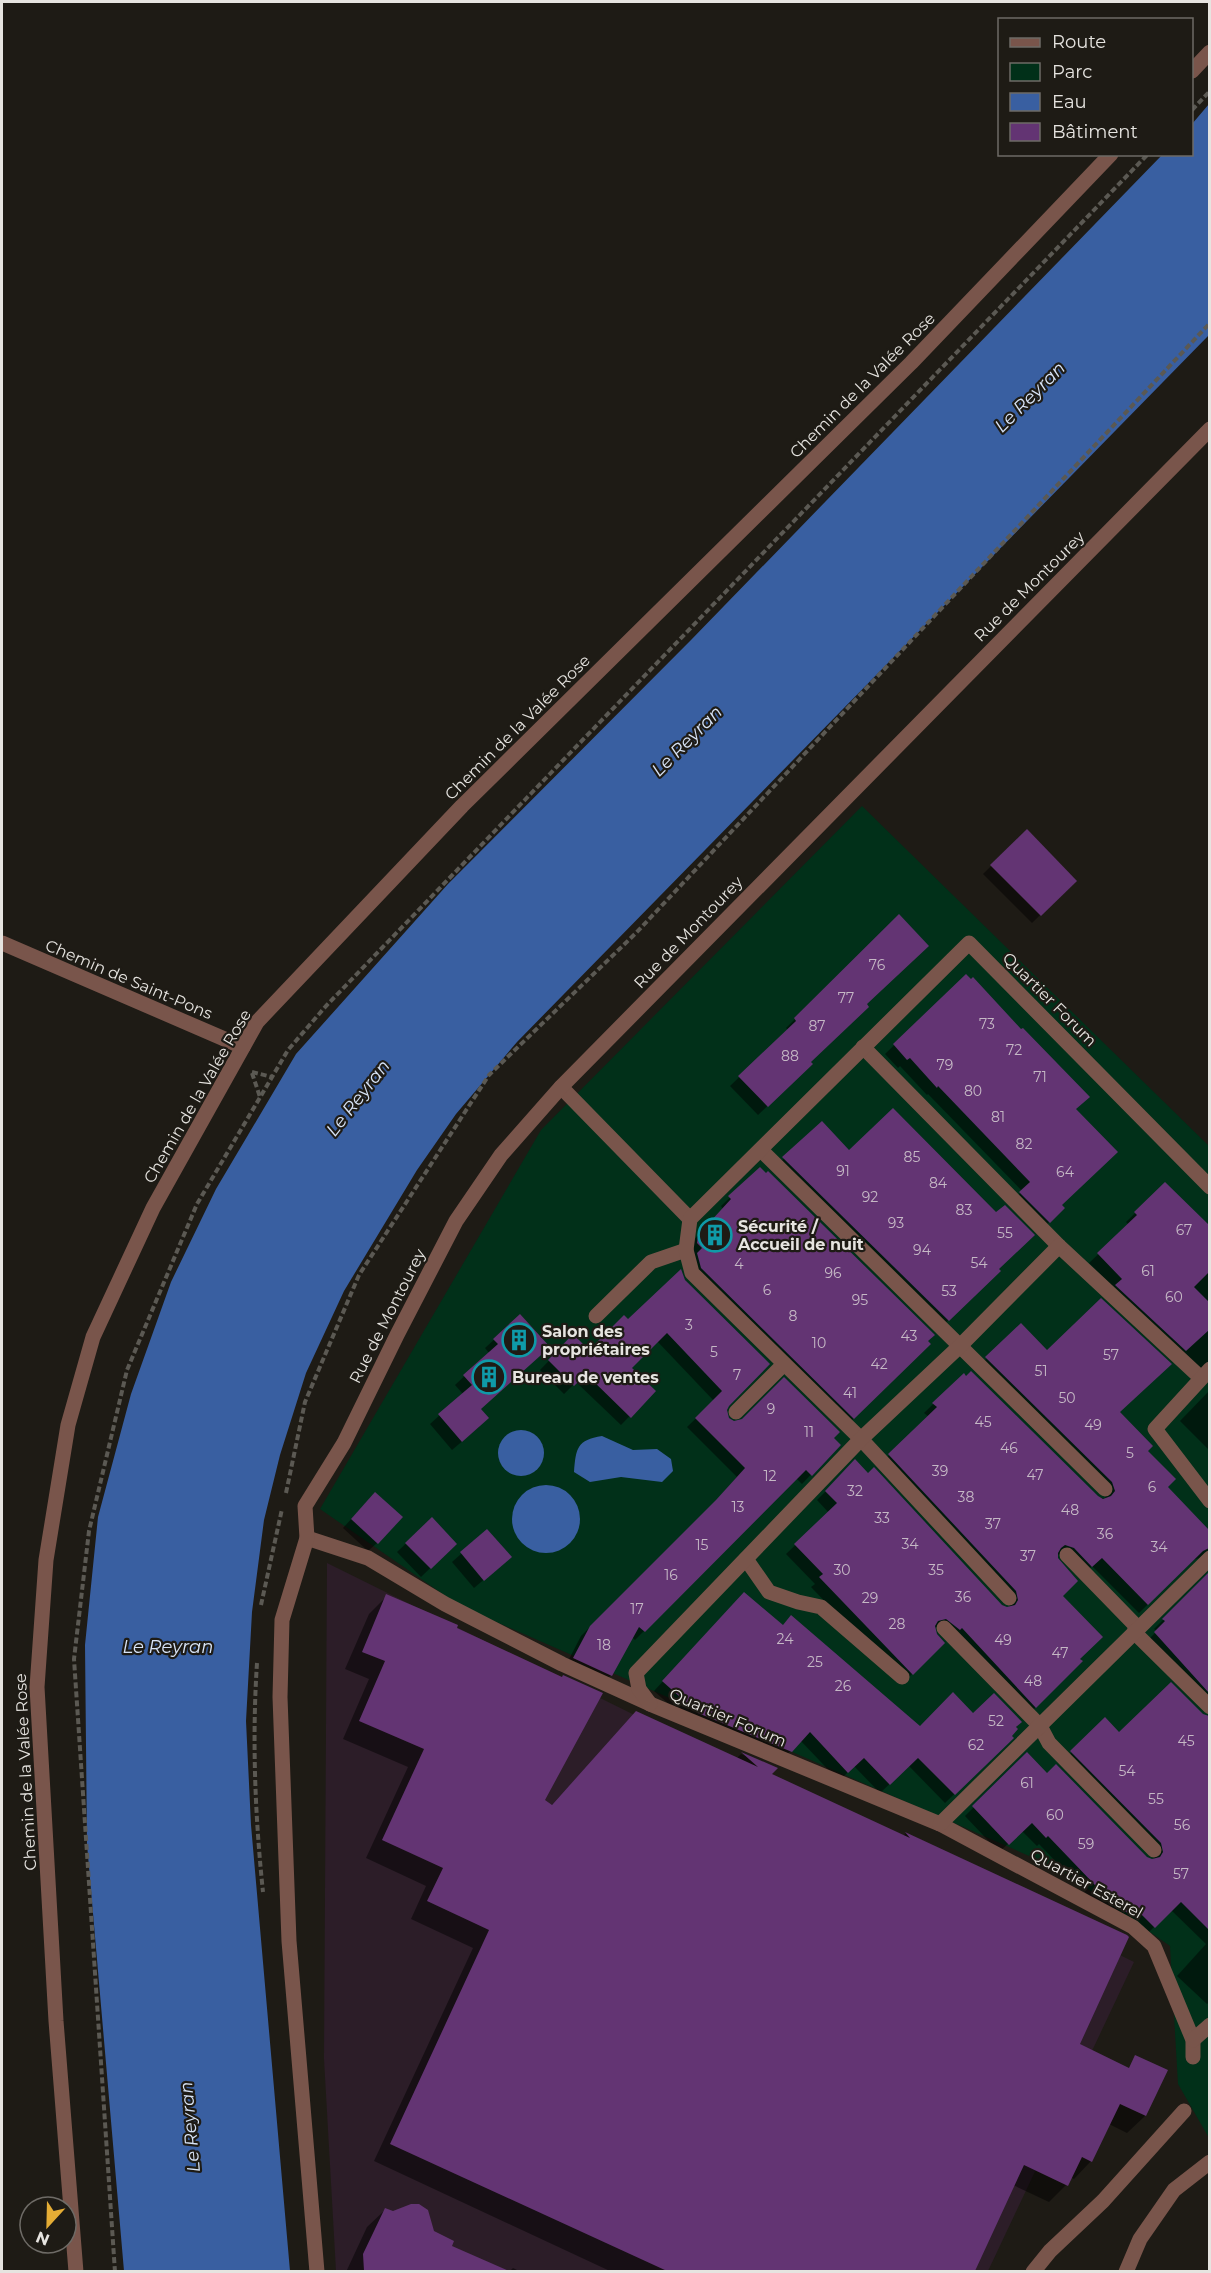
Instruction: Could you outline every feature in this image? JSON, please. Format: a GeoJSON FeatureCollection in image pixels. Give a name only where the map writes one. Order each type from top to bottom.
{"type":"FeatureCollection","features":[{"type":"Feature","properties":{"kind":"street"},"geometry":{"type":"LineString","coordinates":[[1193,69],[1209,52]]}},
{"type":"Feature","properties":{"kind":"street","name":"Chemin de la Valée Rose"},"geometry":{"type":"LineString","coordinates":[[76,2271],[56,2021],[37,1687],[46,1560],[68,1425],[93,1337],[153,1208],[257,1022],[462,806],[911,363],[1109,156]]}},
{"type":"Feature","properties":{"kind":"street","name":"Rue de Montourey"},"geometry":{"type":"LineString","coordinates":[[307,1538],[305,1506],[344,1443],[456,1221],[501,1155],[561,1087],[1209,429]]}},
{"type":"Feature","properties":{"kind":"street","name":"Quartier Forum"},"geometry":{"type":"LineString","coordinates":[[690,1219],[969,943],[1209,1187]]}},
{"type":"Feature","properties":{"kind":"street","name":"Chemin de Saint-Pons"},"geometry":{"type":"LineString","coordinates":[[2,944],[243,1047]]}},
{"type":"Feature","properties":{"kind":"street"},"geometry":{"type":"LineString","coordinates":[[863,1047],[1059,1246],[1205,1373],[1155,1429],[1209,1501]]}},
{"type":"Feature","properties":{"kind":"street"},"geometry":{"type":"LineString","coordinates":[[561,1087],[690,1219],[686,1250],[692,1273],[861,1439],[1009,1598]]}},
{"type":"Feature","properties":{"kind":"street"},"geometry":{"type":"LineString","coordinates":[[761,1150],[1105,1489]]}},
{"type":"Feature","properties":{"kind":"street","name":"Quartier Forum"},"geometry":{"type":"LineString","coordinates":[[804,1768],[650,1704],[639,1689],[636,1673],[861,1439],[961,1345],[1059,1246]]}},
{"type":"Feature","properties":{"kind":"street"},"geometry":{"type":"LineString","coordinates":[[596,1316],[651,1262],[686,1250]]}},
{"type":"Feature","properties":{"kind":"street"},"geometry":{"type":"LineString","coordinates":[[736,1412],[784,1364]]}},
{"type":"Feature","properties":{"kind":"street"},"geometry":{"type":"LineString","coordinates":[[317,2271],[289,1941],[280,1698],[282,1620],[307,1538],[368,1558],[445,1604],[562,1664],[650,1704]]}},
{"type":"Feature","properties":{"kind":"street"},"geometry":{"type":"LineString","coordinates":[[1067,1555],[1209,1707]]}},
{"type":"Feature","properties":{"kind":"street"},"geometry":{"type":"LineString","coordinates":[[940,1824],[1209,1558]]}},
{"type":"Feature","properties":{"kind":"street"},"geometry":{"type":"LineString","coordinates":[[746,1559],[769,1592],[821,1607],[902,1677]]}},
{"type":"Feature","properties":{"kind":"street"},"geometry":{"type":"LineString","coordinates":[[944,1628],[1040,1726],[1049,1743],[1154,1850]]}},
{"type":"Feature","properties":{"kind":"street","name":"Quartier Esterel"},"geometry":{"type":"LineString","coordinates":[[804,1768],[940,1824],[1133,1927],[1154,1946],[1193,2040],[1193,2057]]}},
{"type":"Feature","properties":{"kind":"street"},"geometry":{"type":"LineString","coordinates":[[1193,2040],[1209,2025]]}},
{"type":"Feature","properties":{"kind":"street"},"geometry":{"type":"LineString","coordinates":[[1033,2271],[1050,2251],[1102,2201],[1184,2111]]}},
{"type":"Feature","properties":{"kind":"street"},"geometry":{"type":"LineString","coordinates":[[1126,2271],[1140,2239],[1174,2190],[1209,2162]]}},
{"type":"Feature","properties":{"kind":"path"},"geometry":{"type":"LineString","coordinates":[[1193,108],[1209,91]]}},
{"type":"Feature","properties":{"kind":"path"},"geometry":{"type":"LineString","coordinates":[[115,2271],[74,1659],[89,1531],[127,1370],[197,1204],[288,1050],[326,1006],[1146,156]]}},
{"type":"Feature","properties":{"kind":"path"},"geometry":{"type":"LineString","coordinates":[[259,1615],[305,1402],[359,1275],[489,1075],[636,933],[1209,323]]}},
{"type":"Feature","properties":{"kind":"path"},"geometry":{"type":"LineString","coordinates":[[252,1072],[272,1077]]}},
{"type":"Feature","properties":{"kind":"path"},"geometry":{"type":"LineString","coordinates":[[257,1659],[253,1725],[259,1856],[264,1902]]}},
{"type":"Feature","properties":{"kind":"shaded area"},"geometry":{"type":"Polygon","coordinates":[[[327,1563],[1134,1962],[988,2271],[336,2271],[324,2059],[327,1563]]]}},
{"type":"Feature","properties":{"kind":"green space"},"geometry":{"type":"Polygon","coordinates":[[[862,806],[1209,1146],[1209,2138],[1178,2084],[1170,1946],[1061,1870],[460,1606],[320,1509],[541,1130],[862,806]]]}},
{"type":"Feature","properties":{"kind":"water","name":"Le Reyran"},"geometry":{"type":"Polygon","coordinates":[[[1209,104],[1209,335],[517,1042],[456,1114],[417,1170],[344,1291],[306,1373],[280,1455],[264,1520],[252,1612],[246,1721],[251,1825],[290,2271],[124,2271],[87,1844],[85,1645],[98,1517],[131,1394],[171,1282],[216,1189],[296,1054],[448,884],[691,640],[1161,156],[1193,156],[1193,123],[1209,104]]]}},
{"type":"Feature","properties":{"kind":"water"},"geometry":{"type":"Polygon","coordinates":[[[521,1430],[537,1437],[544,1453],[537,1469],[521,1476],[505,1469],[498,1453],[505,1437],[521,1430]]]}},
{"type":"Feature","properties":{"kind":"water"},"geometry":{"type":"Polygon","coordinates":[[[602,1436],[633,1450],[657,1449],[671,1459],[673,1471],[662,1482],[621,1477],[590,1482],[574,1472],[577,1451],[579,1446],[587,1440],[602,1436]]]}},
{"type":"Feature","properties":{"kind":"water"},"geometry":{"type":"Polygon","coordinates":[[[546,1485],[559,1488],[570,1495],[577,1506],[580,1519],[577,1532],[570,1543],[559,1550],[546,1553],[533,1550],[522,1543],[515,1532],[512,1519],[515,1506],[522,1495],[533,1488],[546,1485]]]}},
{"type":"Feature","properties":{"kind":"building"},"geometry":{"type":"Polygon","coordinates":[[[1027,829],[1077,881],[1041,916],[990,865],[1027,829]]]}},
{"type":"Feature","properties":{"kind":"building"},"geometry":{"type":"Polygon","coordinates":[[[899,914],[929,946],[867,1004],[869,1007],[768,1107],[738,1076],[796,1021],[794,1018],[899,914]]]}},
{"type":"Feature","properties":{"kind":"building"},"geometry":{"type":"Polygon","coordinates":[[[966,974],[971,979],[973,977],[1021,1029],[1023,1028],[1090,1097],[1076,1109],[1118,1152],[1062,1205],[1065,1208],[1050,1223],[1019,1192],[1030,1182],[938,1086],[937,1088],[910,1058],[907,1060],[893,1044],[966,974]]]}},
{"type":"Feature","properties":{"kind":"building"},"geometry":{"type":"Polygon","coordinates":[[[893,1108],[996,1212],[1005,1205],[1035,1235],[949,1321],[782,1157],[822,1121],[849,1150],[893,1108]]]}},
{"type":"Feature","properties":{"kind":"building"},"geometry":{"type":"Polygon","coordinates":[[[760,1167],[766,1173],[768,1171],[935,1335],[928,1341],[931,1344],[854,1419],[701,1268],[697,1253],[702,1248],[697,1243],[698,1235],[731,1199],[728,1196],[760,1167]]]}},
{"type":"Feature","properties":{"kind":"building"},"geometry":{"type":"Polygon","coordinates":[[[1165,1182],[1209,1225],[1209,1272],[1194,1287],[1209,1302],[1209,1330],[1186,1351],[1115,1285],[1122,1279],[1097,1253],[1137,1215],[1134,1212],[1165,1182]]]}},
{"type":"Feature","properties":{"kind":"building"},"geometry":{"type":"Polygon","coordinates":[[[681,1269],[685,1280],[770,1364],[729,1406],[727,1410],[729,1418],[734,1421],[742,1419],[784,1377],[840,1432],[834,1438],[841,1445],[812,1476],[806,1470],[645,1632],[639,1627],[612,1676],[573,1658],[590,1626],[745,1468],[695,1418],[722,1391],[667,1333],[632,1368],[656,1391],[631,1418],[586,1374],[574,1386],[548,1360],[573,1334],[589,1350],[624,1315],[628,1319],[681,1269]]]}},
{"type":"Feature","properties":{"kind":"building"},"geometry":{"type":"Polygon","coordinates":[[[1101,1298],[1172,1364],[1120,1412],[1153,1446],[1148,1451],[1176,1479],[1168,1487],[1209,1530],[1209,1548],[1203,1551],[1148,1605],[1102,1558],[1092,1567],[1074,1548],[1065,1545],[1061,1548],[1058,1558],[1078,1581],[1063,1596],[1103,1637],[1080,1659],[1083,1661],[1036,1708],[962,1628],[960,1630],[946,1619],[938,1621],[935,1626],[937,1634],[945,1643],[913,1675],[819,1577],[823,1574],[794,1544],[837,1503],[825,1491],[855,1459],[868,1473],[874,1467],[1002,1605],[1007,1607],[1015,1605],[1018,1600],[1016,1591],[888,1454],[937,1407],[932,1403],[964,1373],[966,1376],[971,1371],[1098,1496],[1103,1499],[1111,1496],[1115,1491],[1112,1482],[985,1357],[1021,1323],[1047,1350],[1101,1298]]]}},
{"type":"Feature","properties":{"kind":"building"},"geometry":{"type":"Polygon","coordinates":[[[520,1314],[550,1347],[481,1409],[489,1418],[462,1442],[438,1414],[472,1385],[463,1375],[498,1344],[493,1339],[520,1314]]]}},
{"type":"Feature","properties":{"kind":"building"},"geometry":{"type":"Polygon","coordinates":[[[375,1492],[403,1517],[378,1544],[351,1519],[375,1492]]]}},
{"type":"Feature","properties":{"kind":"building"},"geometry":{"type":"Polygon","coordinates":[[[432,1517],[457,1544],[431,1569],[405,1543],[432,1517]]]}},
{"type":"Feature","properties":{"kind":"building"},"geometry":{"type":"Polygon","coordinates":[[[487,1529],[512,1557],[484,1581],[460,1552],[487,1529]]]}},
{"type":"Feature","properties":{"kind":"building"},"geometry":{"type":"Polygon","coordinates":[[[1209,1572],[1209,1693],[1154,1632],[1165,1621],[1162,1619],[1209,1572]]]}},
{"type":"Feature","properties":{"kind":"building"},"geometry":{"type":"Polygon","coordinates":[[[744,1592],[783,1625],[791,1615],[920,1726],[953,1692],[973,1713],[994,1693],[1022,1722],[1016,1727],[1018,1729],[1012,1736],[1014,1738],[955,1795],[918,1758],[890,1785],[864,1758],[848,1773],[810,1732],[792,1752],[698,1713],[662,1681],[744,1592]]]}},
{"type":"Feature","properties":{"kind":"building"},"geometry":{"type":"Polygon","coordinates":[[[386,1594],[458,1625],[457,1628],[562,1677],[563,1675],[603,1693],[545,1800],[552,1805],[636,1711],[758,1767],[741,1752],[778,1768],[772,1774],[910,1838],[905,1832],[1127,1935],[1129,1937],[1080,2044],[1129,2068],[1135,2055],[1168,2070],[1146,2116],[1120,2104],[1092,2162],[1082,2157],[1068,2186],[1024,2165],[975,2271],[667,2271],[390,2144],[489,1930],[427,1901],[443,1868],[382,1840],[424,1749],[359,1721],[385,1661],[362,1652],[386,1594]]]}},
{"type":"Feature","properties":{"kind":"building"},"geometry":{"type":"Polygon","coordinates":[[[1171,1682],[1203,1714],[1209,1716],[1209,1930],[1181,1902],[1155,1928],[1140,1913],[1138,1918],[1116,1907],[1048,1836],[1046,1838],[1032,1823],[1009,1845],[972,1806],[1027,1752],[1047,1773],[1056,1764],[1147,1857],[1152,1859],[1160,1857],[1163,1852],[1161,1843],[1070,1751],[1105,1717],[1119,1732],[1171,1682]]]}},
{"type":"Feature","properties":{"kind":"building"},"geometry":{"type":"Polygon","coordinates":[[[411,2204],[419,2204],[428,2210],[434,2231],[454,2241],[452,2246],[509,2271],[364,2271],[363,2254],[385,2208],[393,2211],[411,2204]]]}},
{"type":"Feature","properties":{"kind":"place","name":"Sécurité / Accueil de nuit"},"geometry":{"type":"Point","coordinates":[715,1235]}},
{"type":"Feature","properties":{"kind":"place","name":"Salon des propriétaires"},"geometry":{"type":"Point","coordinates":[519,1340]}},
{"type":"Feature","properties":{"kind":"place","name":"Bureau de ventes"},"geometry":{"type":"Point","coordinates":[489,1377]}}]}
